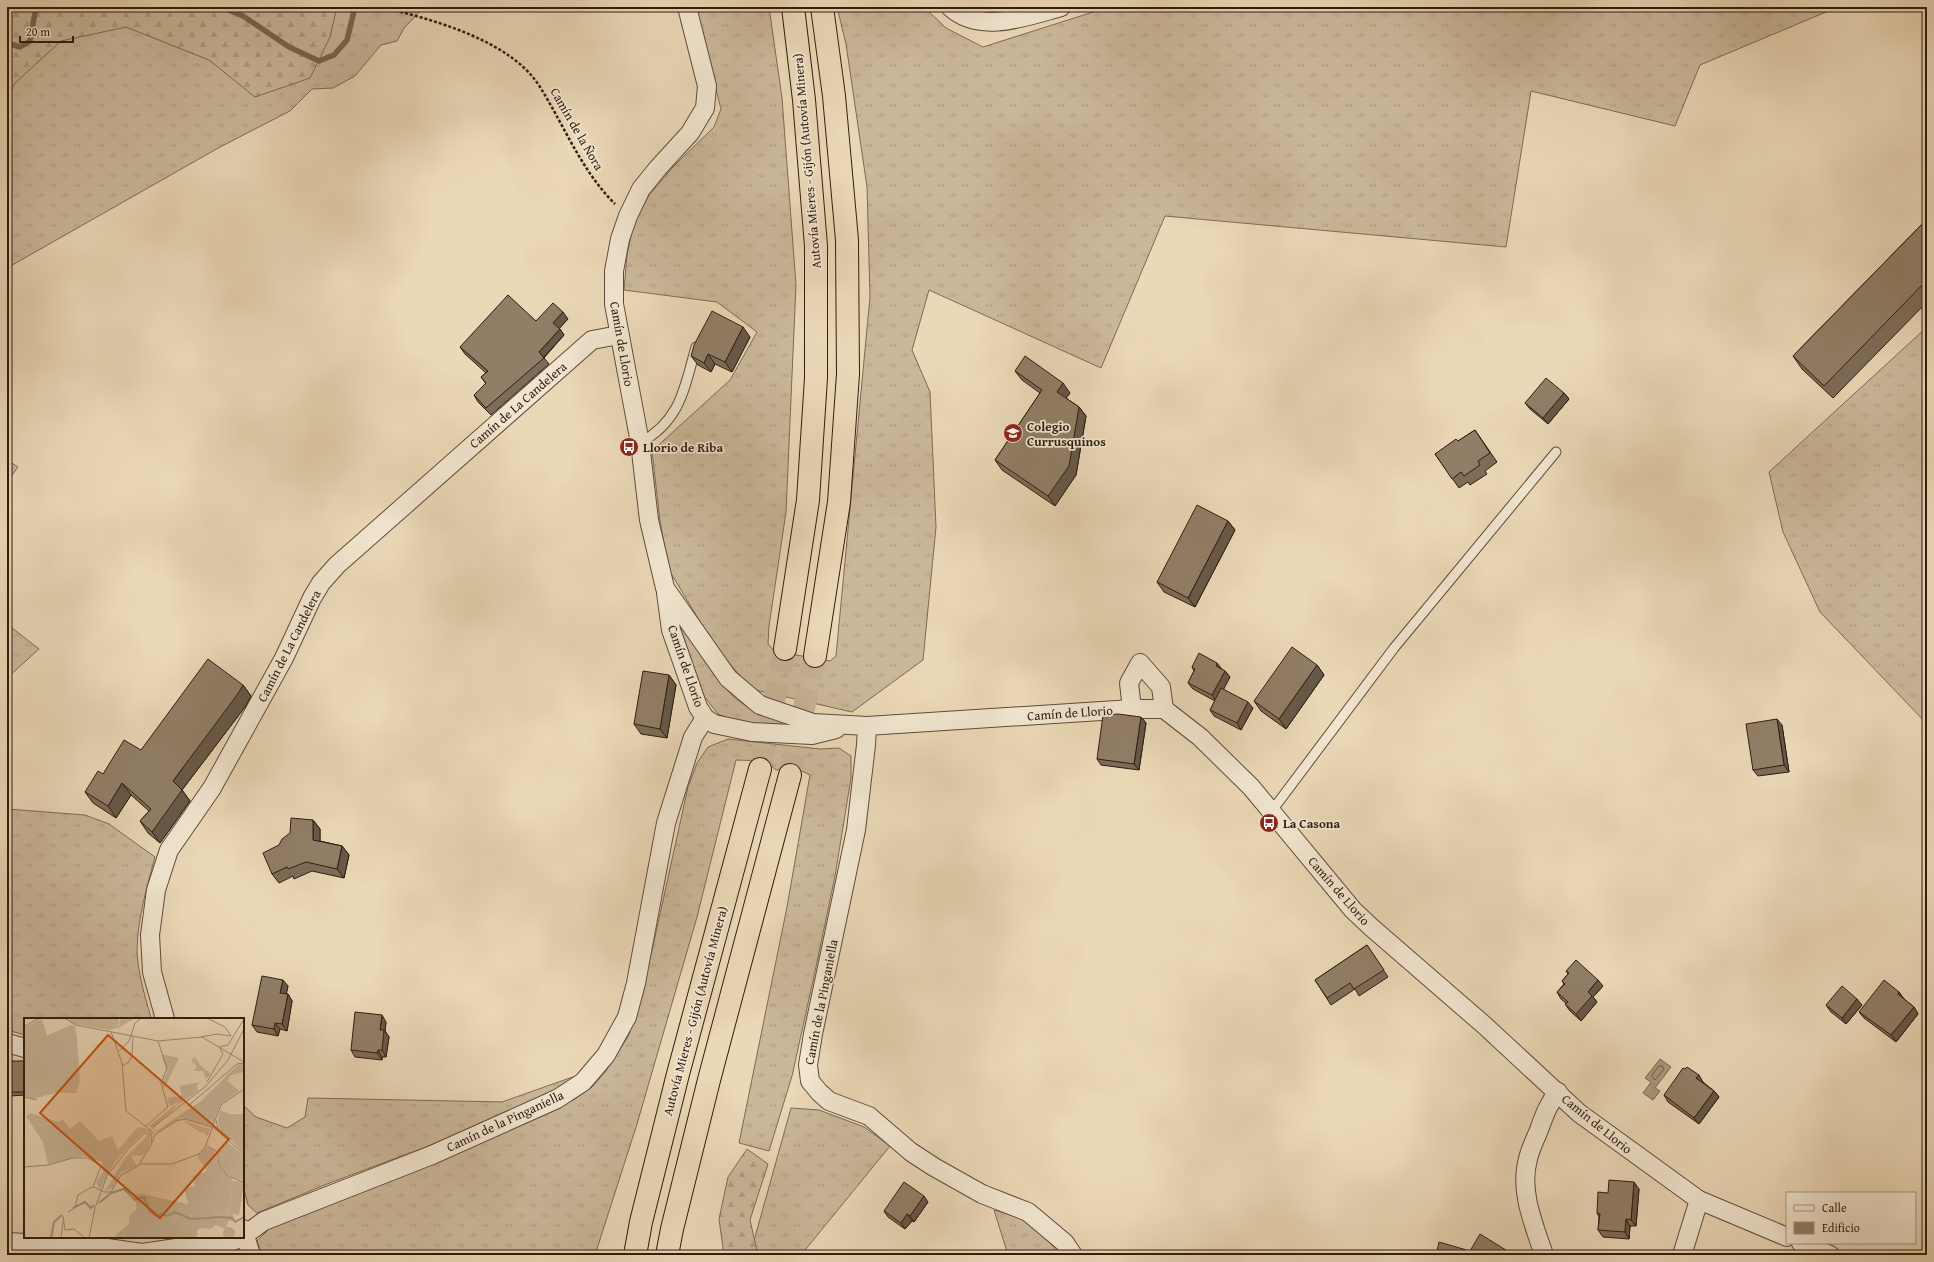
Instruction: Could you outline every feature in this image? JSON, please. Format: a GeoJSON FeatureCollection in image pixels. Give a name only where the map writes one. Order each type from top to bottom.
{"type":"FeatureCollection","features":[{"type":"Feature","properties":{"kind":"highway","name":"Autovía Mieres - Gijón (Autovía Minera)"},"geometry":{"type":"LineString","coordinates":[[785,649],[808,500],[816,378],[816,246],[804,100],[792,7]]}},
{"type":"Feature","properties":{"kind":"highway"},"geometry":{"type":"LineString","coordinates":[[816,656],[839,502],[848,374],[847,240],[834,96],[822,7]]}},
{"type":"Feature","properties":{"kind":"highway","name":"Autovía Mieres - Gijón (Autovía Minera)"},"geometry":{"type":"LineString","coordinates":[[634,1255],[678,1074],[760,769]]}},
{"type":"Feature","properties":{"kind":"highway"},"geometry":{"type":"LineString","coordinates":[[668,1255],[672,1229],[790,775]]}},
{"type":"Feature","properties":{"kind":"street","name":"Camín de Llorio"},"geometry":{"type":"LineString","coordinates":[[687,7],[707,86],[705,108],[690,133],[641,189],[628,216],[620,240],[614,271],[614,304],[640,443],[649,520],[665,588],[671,630],[698,707],[705,718],[714,724],[752,732],[812,736],[847,725]]}},
{"type":"Feature","properties":{"kind":"street"},"geometry":{"type":"LineString","coordinates":[[950,7],[971,19],[989,22],[1012,20],[1061,7]]}},
{"type":"Feature","properties":{"kind":"street","name":"Camín de La Candelera"},"geometry":{"type":"LineString","coordinates":[[165,1018],[152,972],[150,935],[156,890],[169,850],[212,788],[284,658],[315,593],[337,565],[592,340],[619,334]]}},
{"type":"Feature","properties":{"kind":"street","name":"Camín de Llorio"},"geometry":{"type":"LineString","coordinates":[[665,588],[728,678],[760,705],[813,723],[867,726],[1132,709],[1164,709],[1200,737],[1251,787],[1353,910],[1483,1024],[1579,1113],[1699,1200],[1786,1237]]}},
{"type":"Feature","properties":{"kind":"street"},"geometry":{"type":"LineString","coordinates":[[1132,709],[1129,683],[1140,663],[1161,687],[1164,709]]}},
{"type":"Feature","properties":{"kind":"street","name":"Camín de la Pinganiella"},"geometry":{"type":"LineString","coordinates":[[244,1233],[264,1221],[432,1155],[558,1099],[583,1082],[606,1055],[627,1017],[636,983],[666,823],[693,736],[705,718]]}},
{"type":"Feature","properties":{"kind":"street","name":"Camín de la Pinganiella"},"geometry":{"type":"LineString","coordinates":[[867,726],[856,830],[813,1034],[808,1065],[810,1081],[829,1100],[869,1116],[911,1152],[934,1167],[982,1194],[1028,1212],[1065,1243],[1073,1255]]}},
{"type":"Feature","properties":{"kind":"street"},"geometry":{"type":"LineString","coordinates":[[7,1043],[24,1048]]}},
{"type":"Feature","properties":{"kind":"street"},"geometry":{"type":"LineString","coordinates":[[1544,1255],[1530,1214],[1526,1174],[1528,1159],[1549,1103],[1558,1092]]}},
{"type":"Feature","properties":{"kind":"street"},"geometry":{"type":"LineString","coordinates":[[1682,1255],[1699,1200]]}},
{"type":"Feature","properties":{"kind":"street"},"geometry":{"type":"LineString","coordinates":[[244,1237],[251,1255]]}},
{"type":"Feature","properties":{"kind":"street","name":"Camín de la Pinganiella"},"geometry":{"type":"LineString","coordinates":[[7,1242],[100,1247],[143,1254],[183,1247],[226,1244],[236,1238]]}},
{"type":"Feature","properties":{"kind":"street"},"geometry":{"type":"LineString","coordinates":[[1803,1244],[1830,1255]]}},
{"type":"Feature","properties":{"kind":"lane"},"geometry":{"type":"LineString","coordinates":[[640,443],[655,435],[672,416],[685,387],[699,338]]}},
{"type":"Feature","properties":{"kind":"lane"},"geometry":{"type":"LineString","coordinates":[[1271,812],[1394,648],[1556,452]]}},
{"type":"Feature","properties":{"kind":"path","name":"Camín de la Ñora"},"geometry":{"type":"LineString","coordinates":[[381,7],[428,18],[476,37],[507,55],[529,72],[540,86],[584,165],[602,191],[628,216]]}},
{"type":"Feature","properties":{"kind":"green space"},"geometry":{"type":"Polygon","coordinates":[[[7,7],[424,7],[404,28],[397,41],[381,45],[355,76],[333,88],[312,89],[290,111],[220,147],[7,268],[7,7]]]}},
{"type":"Feature","properties":{"kind":"green space"},"geometry":{"type":"Polygon","coordinates":[[[7,7],[337,7],[330,37],[310,78],[255,97],[209,60],[126,27],[61,41],[15,83],[7,99],[7,7]]]}},
{"type":"Feature","properties":{"kind":"green space"},"geometry":{"type":"Polygon","coordinates":[[[694,7],[769,7],[782,98],[796,285],[786,512],[769,626],[768,644],[774,651],[830,661],[836,656],[870,297],[867,187],[846,44],[837,7],[924,7],[946,28],[983,47],[1109,7],[1838,7],[1700,65],[1675,126],[1531,91],[1506,247],[1165,216],[1101,368],[929,290],[912,350],[930,392],[936,527],[923,660],[852,712],[751,689],[726,659],[699,620],[669,570],[660,521],[652,451],[730,380],[757,332],[717,302],[624,290],[627,255],[633,226],[649,195],[673,167],[714,127],[721,109],[694,7]]]}},
{"type":"Feature","properties":{"kind":"green space"},"geometry":{"type":"Polygon","coordinates":[[[1927,327],[1927,724],[1820,612],[1783,532],[1769,472],[1927,327]]]}},
{"type":"Feature","properties":{"kind":"green space"},"geometry":{"type":"Polygon","coordinates":[[[7,460],[18,467],[7,482],[7,460]]]}},
{"type":"Feature","properties":{"kind":"green space"},"geometry":{"type":"Polygon","coordinates":[[[678,621],[719,681],[735,698],[753,710],[784,725],[765,727],[743,724],[718,714],[704,696],[678,621]]]}},
{"type":"Feature","properties":{"kind":"green space"},"geometry":{"type":"Polygon","coordinates":[[[7,624],[39,649],[7,678],[7,624]]]}},
{"type":"Feature","properties":{"kind":"green space"},"geometry":{"type":"Polygon","coordinates":[[[728,739],[820,749],[839,748],[851,756],[851,778],[835,876],[792,1076],[769,1151],[739,1143],[787,907],[810,775],[796,768],[776,770],[765,761],[736,760],[697,917],[637,1124],[595,1255],[262,1255],[257,1241],[269,1229],[440,1161],[575,1099],[592,1087],[606,1071],[629,1035],[651,955],[688,787],[697,763],[708,747],[728,739]]]}},
{"type":"Feature","properties":{"kind":"green space"},"geometry":{"type":"Polygon","coordinates":[[[7,809],[85,815],[109,824],[155,857],[141,914],[137,948],[140,974],[151,1018],[24,1018],[24,1035],[7,1030],[7,809]]]}},
{"type":"Feature","properties":{"kind":"green space"},"geometry":{"type":"Polygon","coordinates":[[[584,1073],[575,1082],[487,1124],[327,1184],[257,1213],[248,1205],[244,1190],[244,1106],[256,1117],[287,1128],[305,1117],[308,1098],[502,1102],[584,1073]]]}},
{"type":"Feature","properties":{"kind":"green space"},"geometry":{"type":"Polygon","coordinates":[[[791,1108],[819,1110],[864,1127],[890,1146],[801,1255],[750,1255],[791,1108]]]}},
{"type":"Feature","properties":{"kind":"green space"},"geometry":{"type":"Polygon","coordinates":[[[747,1149],[768,1164],[750,1220],[758,1255],[721,1255],[723,1248],[719,1219],[728,1177],[747,1149]]]}},
{"type":"Feature","properties":{"kind":"green space"},"geometry":{"type":"Polygon","coordinates":[[[994,1210],[1021,1218],[1040,1232],[1061,1255],[1008,1255],[994,1210]]]}},
{"type":"Feature","properties":{"kind":"water"},"geometry":{"type":"Polygon","coordinates":[[[1660,1059],[1671,1067],[1655,1088],[1660,1091],[1653,1100],[1643,1093],[1651,1082],[1645,1078],[1660,1059]]]}},
{"type":"Feature","properties":{"kind":"building"},"geometry":{"type":"Polygon","coordinates":[[[1927,219],[1927,280],[1824,386],[1793,356],[1927,219]]]}},
{"type":"Feature","properties":{"kind":"building"},"geometry":{"type":"Polygon","coordinates":[[[508,295],[536,321],[553,303],[563,312],[553,323],[560,329],[539,352],[544,358],[486,408],[474,395],[486,383],[481,377],[488,371],[460,347],[508,295]]]}},
{"type":"Feature","properties":{"kind":"building"},"geometry":{"type":"Polygon","coordinates":[[[712,311],[743,327],[725,362],[708,354],[704,363],[691,356],[694,345],[712,311]]]}},
{"type":"Feature","properties":{"kind":"building"},"geometry":{"type":"Polygon","coordinates":[[[1025,356],[1063,383],[1057,392],[1079,407],[1069,466],[1048,496],[995,460],[1042,390],[1015,371],[1025,356]]]}},
{"type":"Feature","properties":{"kind":"building"},"geometry":{"type":"Polygon","coordinates":[[[1546,378],[1564,393],[1543,418],[1525,403],[1546,378]]]}},
{"type":"Feature","properties":{"kind":"building"},"geometry":{"type":"Polygon","coordinates":[[[1475,430],[1490,453],[1478,461],[1480,465],[1464,476],[1461,472],[1452,479],[1435,454],[1456,439],[1458,441],[1475,430]]]}},
{"type":"Feature","properties":{"kind":"building"},"geometry":{"type":"Polygon","coordinates":[[[1197,505],[1228,521],[1188,598],[1157,582],[1197,505]]]}},
{"type":"Feature","properties":{"kind":"building"},"geometry":{"type":"Polygon","coordinates":[[[1292,647],[1317,665],[1279,719],[1254,701],[1292,647]]]}},
{"type":"Feature","properties":{"kind":"building"},"geometry":{"type":"Polygon","coordinates":[[[1199,653],[1217,663],[1216,666],[1225,671],[1212,695],[1188,683],[1195,669],[1192,667],[1199,653]]]}},
{"type":"Feature","properties":{"kind":"building"},"geometry":{"type":"Polygon","coordinates":[[[208,659],[243,685],[173,781],[182,790],[152,832],[140,821],[151,809],[122,783],[108,806],[85,792],[98,771],[103,774],[124,740],[141,750],[208,659]]]}},
{"type":"Feature","properties":{"kind":"building"},"geometry":{"type":"Polygon","coordinates":[[[643,671],[669,675],[660,729],[634,724],[643,671]]]}},
{"type":"Feature","properties":{"kind":"building"},"geometry":{"type":"Polygon","coordinates":[[[1221,688],[1248,702],[1237,723],[1210,710],[1221,688]]]}},
{"type":"Feature","properties":{"kind":"building"},"geometry":{"type":"Polygon","coordinates":[[[1118,714],[1141,717],[1134,764],[1097,759],[1103,715],[1118,714]]]}},
{"type":"Feature","properties":{"kind":"building"},"geometry":{"type":"Polygon","coordinates":[[[1777,719],[1784,765],[1753,770],[1746,724],[1777,719]]]}},
{"type":"Feature","properties":{"kind":"building"},"geometry":{"type":"Polygon","coordinates":[[[291,818],[313,820],[313,840],[342,846],[337,869],[306,862],[288,869],[287,867],[272,874],[263,853],[279,845],[282,839],[290,833],[291,818]]]}},
{"type":"Feature","properties":{"kind":"building"},"geometry":{"type":"Polygon","coordinates":[[[1367,945],[1384,970],[1354,989],[1350,983],[1327,998],[1315,980],[1367,945]]]}},
{"type":"Feature","properties":{"kind":"building"},"geometry":{"type":"Polygon","coordinates":[[[1576,960],[1598,980],[1588,992],[1592,996],[1576,1014],[1565,1004],[1568,1002],[1557,992],[1565,984],[1562,981],[1569,973],[1566,971],[1576,960]]]}},
{"type":"Feature","properties":{"kind":"building"},"geometry":{"type":"Polygon","coordinates":[[[262,976],[283,980],[280,993],[288,994],[282,1024],[275,1023],[274,1029],[252,1025],[262,976]]]}},
{"type":"Feature","properties":{"kind":"building"},"geometry":{"type":"Polygon","coordinates":[[[1884,980],[1914,1007],[1891,1035],[1859,1012],[1884,980]]]}},
{"type":"Feature","properties":{"kind":"building"},"geometry":{"type":"Polygon","coordinates":[[[1842,986],[1857,999],[1842,1018],[1826,1005],[1842,986]]]}},
{"type":"Feature","properties":{"kind":"building"},"geometry":{"type":"Polygon","coordinates":[[[355,1012],[382,1015],[380,1030],[384,1030],[382,1050],[378,1050],[377,1053],[351,1050],[355,1012]]]}},
{"type":"Feature","properties":{"kind":"building"},"geometry":{"type":"Polygon","coordinates":[[[8,1061],[24,1061],[24,1092],[8,1092],[8,1061]]]}},
{"type":"Feature","properties":{"kind":"building"},"geometry":{"type":"Polygon","coordinates":[[[1687,1067],[1699,1075],[1696,1078],[1714,1091],[1694,1118],[1664,1095],[1683,1068],[1685,1069],[1687,1067]]]}},
{"type":"Feature","properties":{"kind":"building"},"geometry":{"type":"Polygon","coordinates":[[[1609,1180],[1634,1182],[1631,1220],[1626,1219],[1625,1232],[1598,1230],[1600,1214],[1597,1213],[1598,1192],[1608,1193],[1609,1180]]]}},
{"type":"Feature","properties":{"kind":"building"},"geometry":{"type":"Polygon","coordinates":[[[904,1182],[924,1196],[910,1216],[907,1214],[901,1223],[884,1211],[904,1182]]]}},
{"type":"Feature","properties":{"kind":"building"},"geometry":{"type":"Polygon","coordinates":[[[1480,1234],[1514,1255],[1436,1255],[1439,1242],[1470,1251],[1480,1234]]]}},
{"type":"Feature","properties":{"kind":"waterway"},"geometry":{"type":"LineString","coordinates":[[7,43],[20,47],[30,41],[36,7]]}},
{"type":"Feature","properties":{"kind":"waterway"},"geometry":{"type":"LineString","coordinates":[[221,7],[243,16],[289,47],[319,61],[334,55],[347,40],[355,7]]}},
{"type":"Feature","properties":{"kind":"tunnel"},"geometry":{"type":"LineString","coordinates":[[760,769],[785,649]]}},
{"type":"Feature","properties":{"kind":"tunnel"},"geometry":{"type":"LineString","coordinates":[[790,775],[815,656]]}},
{"type":"Feature","properties":{"kind":"place","name":"Colegio Currusquinos"},"geometry":{"type":"Point","coordinates":[1013,433]}},
{"type":"Feature","properties":{"kind":"place","name":"Llorio de Riba"},"geometry":{"type":"Point","coordinates":[629,447]}},
{"type":"Feature","properties":{"kind":"place","name":"La Casona"},"geometry":{"type":"Point","coordinates":[1269,823]}}]}
